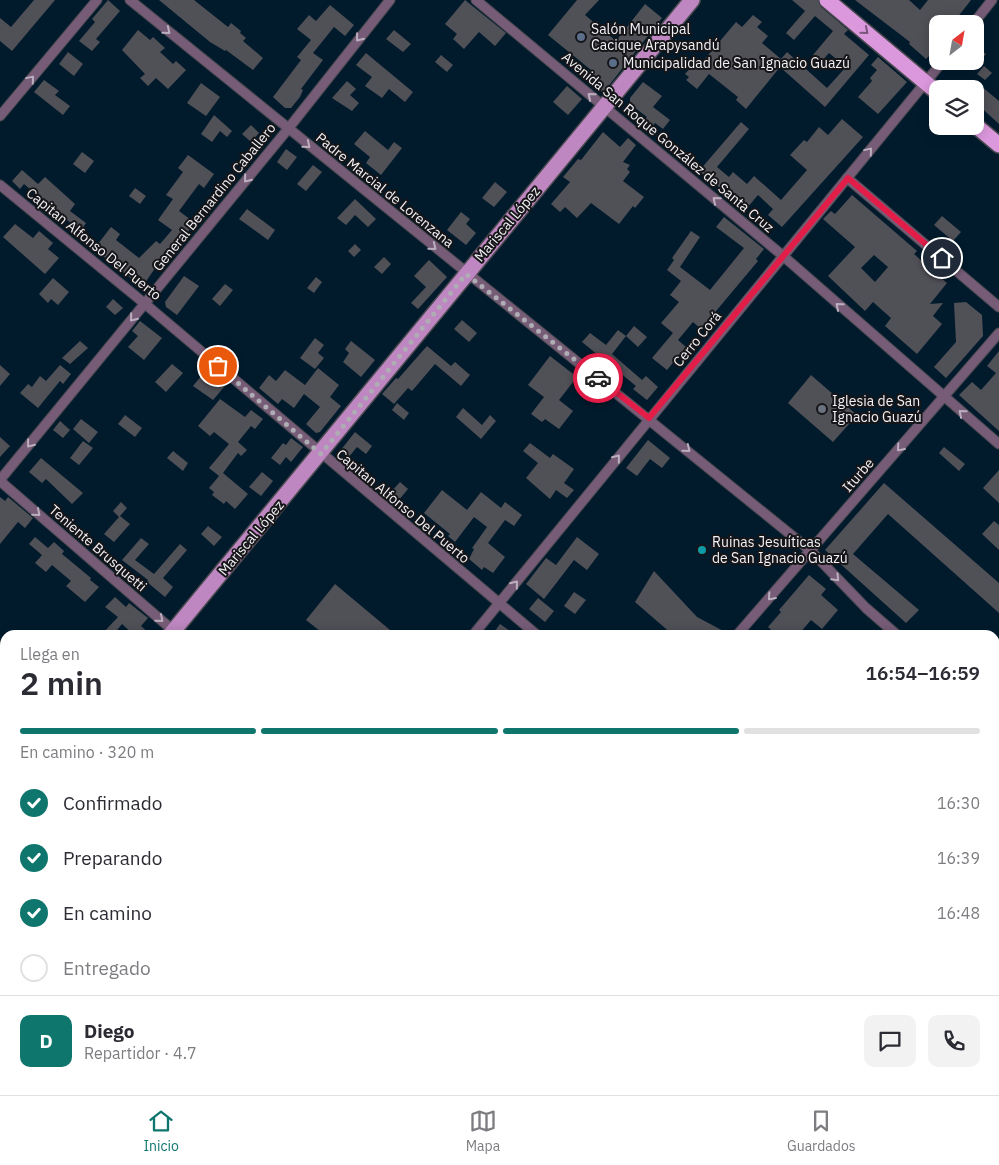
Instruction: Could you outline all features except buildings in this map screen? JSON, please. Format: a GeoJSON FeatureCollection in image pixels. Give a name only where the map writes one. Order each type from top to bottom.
{"type":"FeatureCollection","features":[{"type":"Feature","properties":{"kind":"highway"},"geometry":{"type":"LineString","coordinates":[[827,0],[929,86]]}},
{"type":"Feature","properties":{"kind":"highway"},"geometry":{"type":"LineString","coordinates":[[984,132],[999,145]]}},
{"type":"Feature","properties":{"kind":"main road","name":"Mariscal López"},"geometry":{"type":"LineString","coordinates":[[177,630],[466,274],[692,0]]}},
{"type":"Feature","properties":{"kind":"street"},"geometry":{"type":"LineString","coordinates":[[0,116],[97,0]]}},
{"type":"Feature","properties":{"kind":"street","name":"Padre Marcial de Lorenzana"},"geometry":{"type":"LineString","coordinates":[[130,0],[466,274],[649,418],[810,551],[866,608],[891,630]]}},
{"type":"Feature","properties":{"kind":"street","name":"General Bernardino Caballero"},"geometry":{"type":"LineString","coordinates":[[0,481],[288,129],[390,0]]}},
{"type":"Feature","properties":{"kind":"street","name":"Avenida San Roque González de Santa Cruz"},"geometry":{"type":"LineString","coordinates":[[476,0],[782,256],[999,444]]}},
{"type":"Feature","properties":{"kind":"street"},"geometry":{"type":"LineString","coordinates":[[980,15],[992,0]]}},
{"type":"Feature","properties":{"kind":"street","name":"Cerro Corá"},"geometry":{"type":"LineString","coordinates":[[477,630],[936,70]]}},
{"type":"Feature","properties":{"kind":"street"},"geometry":{"type":"LineString","coordinates":[[848,178],[999,307]]}},
{"type":"Feature","properties":{"kind":"street","name":"Capitan Alfonso Del Puerto"},"geometry":{"type":"LineString","coordinates":[[0,185],[144,303],[531,630]]}},
{"type":"Feature","properties":{"kind":"street","name":"Iturbe"},"geometry":{"type":"LineString","coordinates":[[741,630],[999,333]]}},
{"type":"Feature","properties":{"kind":"street","name":"Teniente Brusquetti"},"geometry":{"type":"LineString","coordinates":[[0,481],[169,630]]}},
{"type":"Feature","properties":{"kind":"water"},"geometry":{"type":"Polygon","coordinates":[[[0,0],[999,0],[999,630],[0,630],[0,0]]]}},
{"type":"Feature","properties":{"kind":"way so far"},"geometry":{"type":"LineString","coordinates":[[218,366],[321,454],[466,274],[598,378]]}},
{"type":"Feature","properties":{"kind":"place","name":"Salón Municipal Cacique Arapysandú"},"geometry":{"type":"Point","coordinates":[581,37]}},
{"type":"Feature","properties":{"kind":"place","name":"Municipalidad de San Ignacio Guazú"},"geometry":{"type":"Point","coordinates":[613,63]}},
{"type":"Feature","properties":{"kind":"place","name":"Iglesia de San Ignacio Guazú"},"geometry":{"type":"Point","coordinates":[822,409]}},
{"type":"Feature","properties":{"kind":"place","name":"Ruinas Jesuíticas de San Ignacio Guazú"},"geometry":{"type":"Point","coordinates":[702,550]}},
{"type":"Feature","properties":{"kind":"route"},"geometry":{"type":"LineString","coordinates":[[598,378],[649,418],[848,178],[942,258]]}}]}
